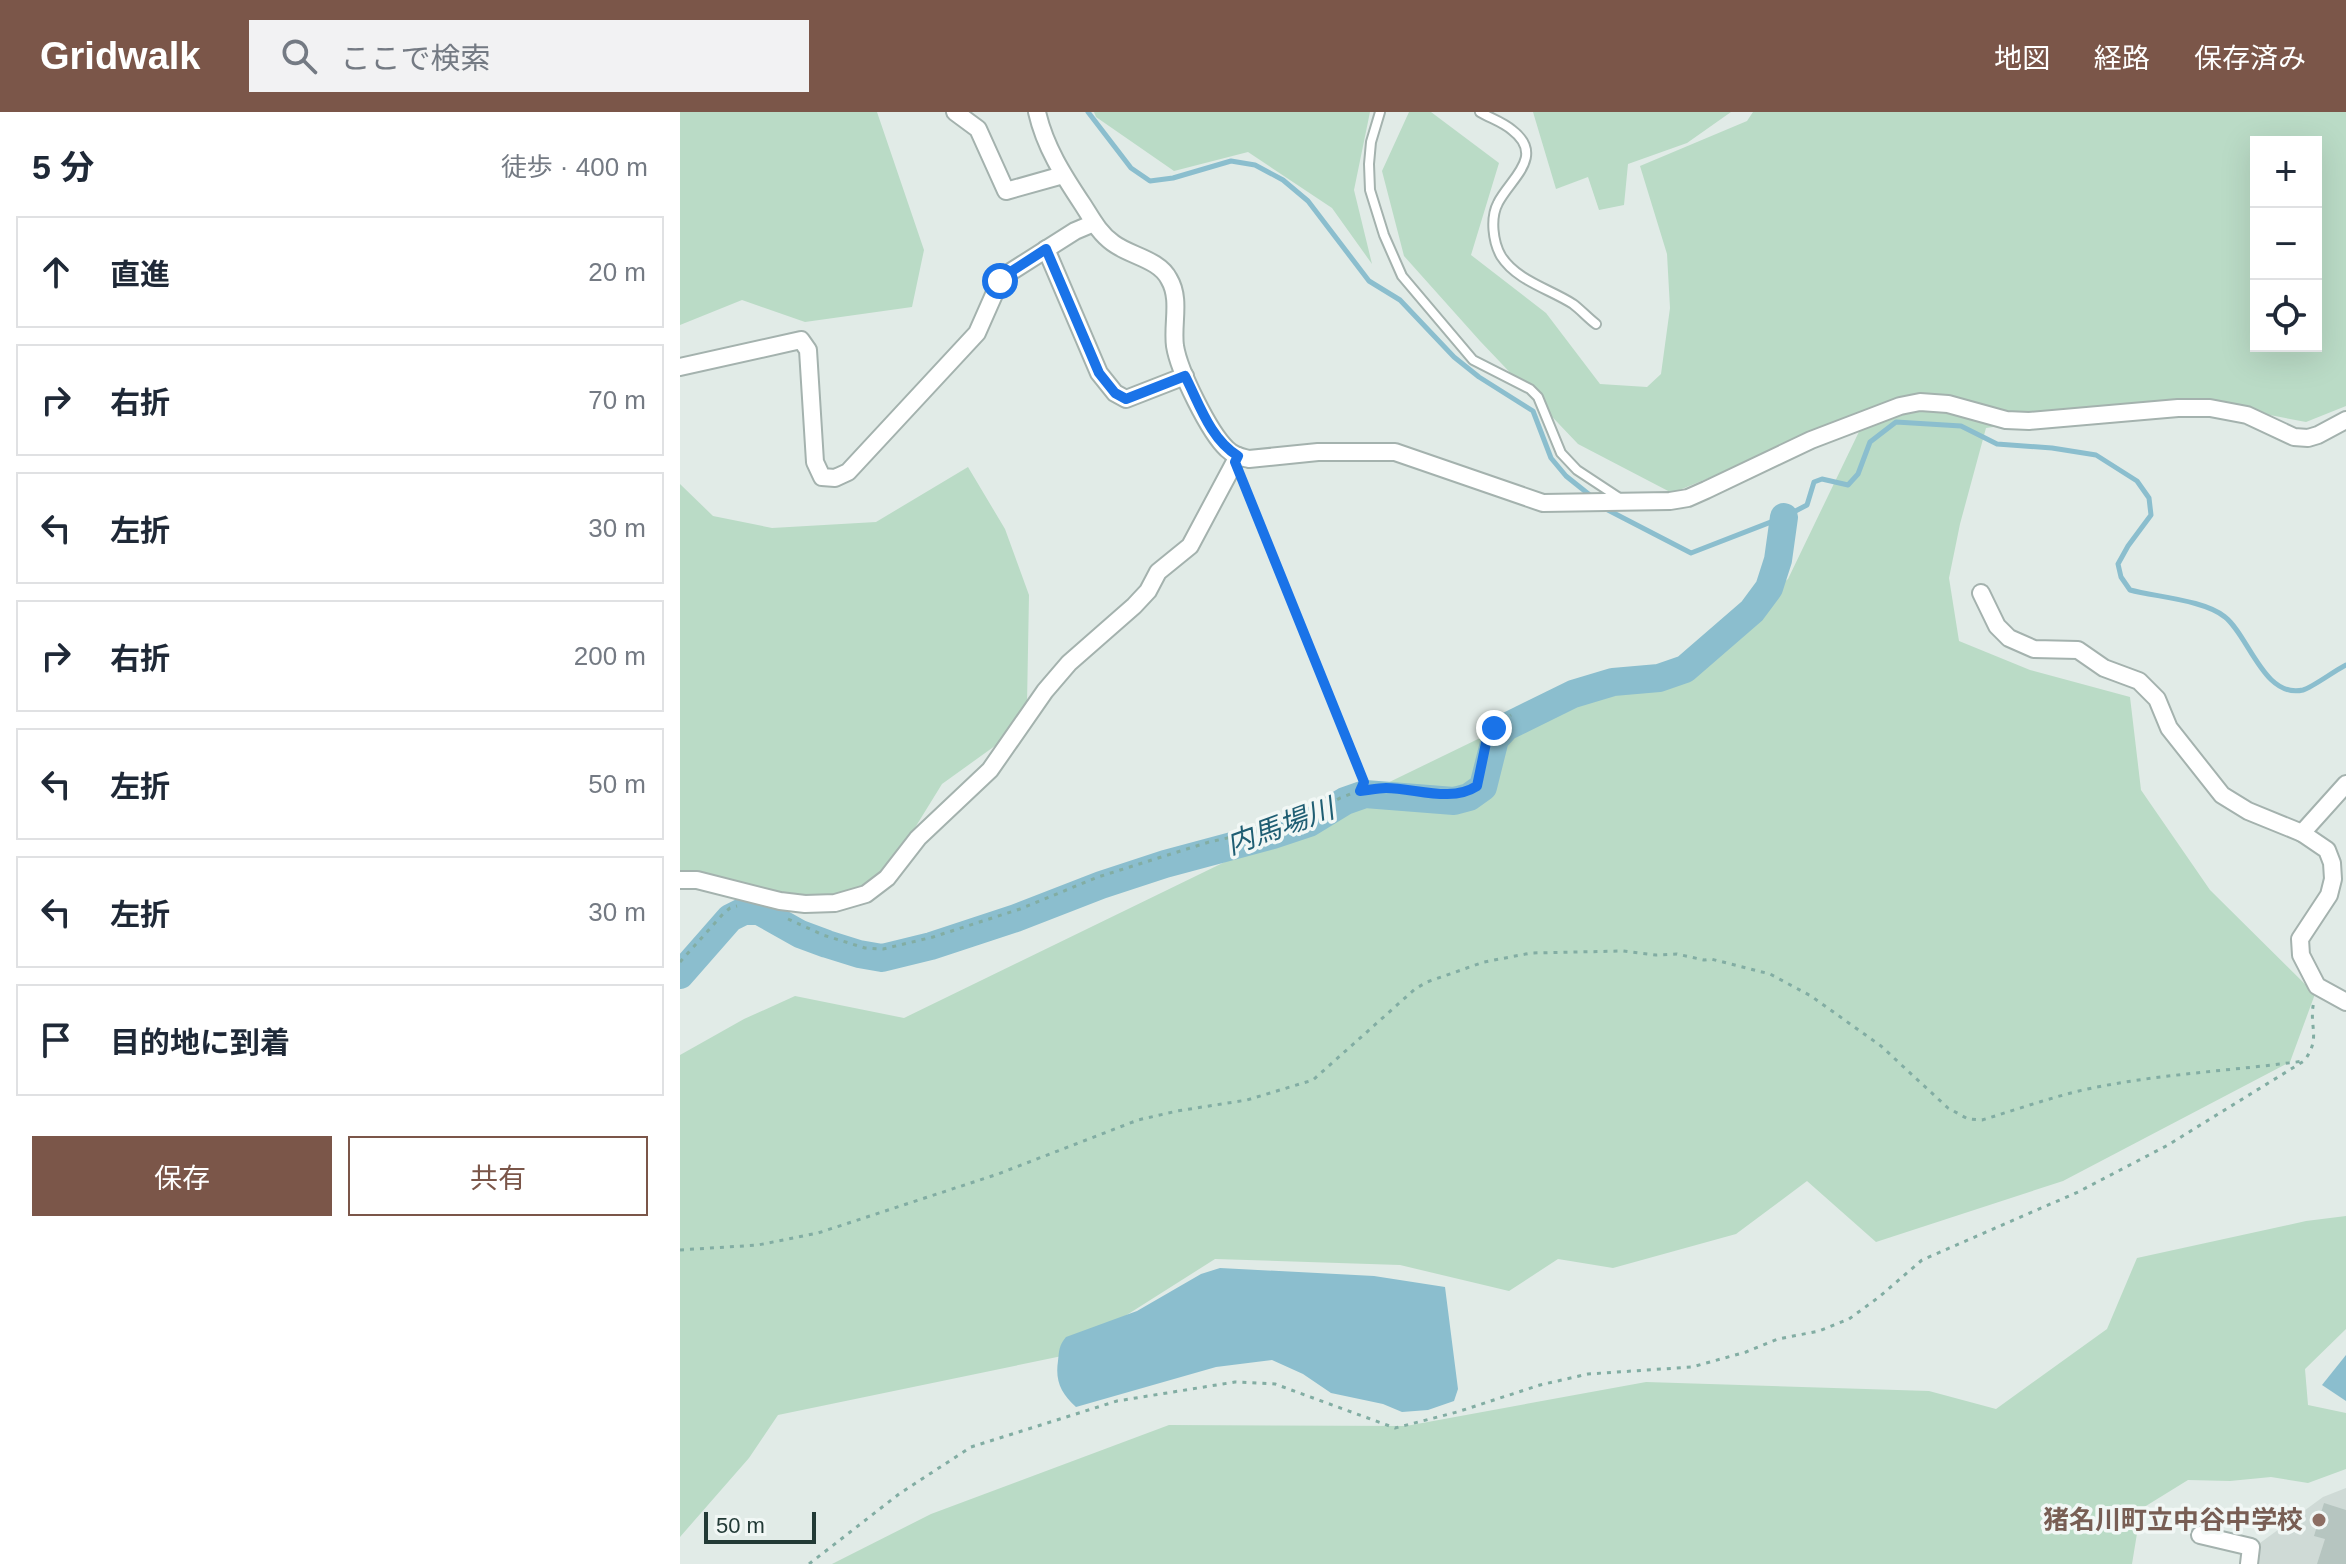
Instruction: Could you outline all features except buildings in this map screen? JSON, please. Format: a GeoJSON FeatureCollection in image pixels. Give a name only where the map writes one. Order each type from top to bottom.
{"type":"FeatureCollection","features":[{"type":"Feature","properties":{"kind":"street"},"geometry":{"type":"LineString","coordinates":[[955,112],[978,129],[1006,191],[1063,175]]}},
{"type":"Feature","properties":{"kind":"street"},"geometry":{"type":"LineString","coordinates":[[1037,112],[1042,133],[1063,175],[1101,233],[1116,246],[1156,265],[1169,278],[1175,295],[1175,345],[1185,376],[1215,435],[1236,459],[1352,450],[1395,452],[1543,503],[1670,501],[1688,498],[1811,440],[1900,406],[1920,402],[1948,404],[2006,420],[2029,421],[2210,408],[2247,415],[2294,437],[2308,438],[2346,420]]}},
{"type":"Feature","properties":{"kind":"street"},"geometry":{"type":"LineString","coordinates":[[680,367],[801,340],[808,350],[815,462],[822,477],[835,478],[848,472],[977,333],[1000,281],[1075,231],[1094,223]]}},
{"type":"Feature","properties":{"kind":"street"},"geometry":{"type":"LineString","coordinates":[[1046,249],[1099,373],[1115,393],[1126,399],[1185,376]]}},
{"type":"Feature","properties":{"kind":"street"},"geometry":{"type":"LineString","coordinates":[[680,880],[697,880],[780,901],[805,904],[835,903],[866,894],[887,878],[918,838],[990,770],[1045,691],[1069,663],[1134,606],[1148,591],[1158,572],[1190,546],[1236,459]]}},
{"type":"Feature","properties":{"kind":"street"},"geometry":{"type":"LineString","coordinates":[[1981,593],[1997,626],[2009,638],[2034,649],[2078,650],[2104,668],[2139,681],[2157,699],[2169,728],[2222,795],[2248,811],[2302,833],[2327,850],[2333,879],[2329,895],[2300,939],[2301,955],[2317,986],[2346,1002]]}},
{"type":"Feature","properties":{"kind":"street"},"geometry":{"type":"LineString","coordinates":[[2302,833],[2346,784]]}},
{"type":"Feature","properties":{"kind":"street"},"geometry":{"type":"LineString","coordinates":[[2200,1535],[2251,1547],[2249,1564]]}},
{"type":"Feature","properties":{"kind":"lane"},"geometry":{"type":"LineString","coordinates":[[1380,112],[1371,142],[1370,190],[1384,235],[1402,276],[1473,360],[1530,389],[1538,397],[1561,453],[1616,501]]}},
{"type":"Feature","properties":{"kind":"lane"},"geometry":{"type":"LineString","coordinates":[[1480,112],[1512,130],[1524,143],[1526,157],[1523,170],[1498,202],[1493,216],[1495,242],[1502,257],[1523,277],[1573,305],[1596,324]]}},
{"type":"Feature","properties":{"kind":"path"},"geometry":{"type":"LineString","coordinates":[[1236,459],[1364,782],[1360,791]]}},
{"type":"Feature","properties":{"kind":"path"},"geometry":{"type":"LineString","coordinates":[[784,917],[823,935],[865,948],[883,949],[933,937],[1020,909],[1098,877],[1209,842],[1274,828],[1306,817],[1360,791],[1385,788],[1453,795],[1472,790],[1480,776],[1486,743],[1494,728],[1511,715]]}},
{"type":"Feature","properties":{"kind":"path"},"geometry":{"type":"LineString","coordinates":[[680,962],[723,914],[739,905]]}},
{"type":"Feature","properties":{"kind":"path"},"geometry":{"type":"LineString","coordinates":[[680,1250],[758,1245],[818,1233],[998,1174],[1138,1120],[1247,1100],[1313,1080],[1415,989],[1427,982],[1484,962],[1531,953],[1623,951],[1677,954],[1770,974],[1811,996],[1881,1046],[1948,1108],[1968,1119],[1982,1120],[2083,1090],[2199,1072],[2304,1061]]}},
{"type":"Feature","properties":{"kind":"path"},"geometry":{"type":"LineString","coordinates":[[809,1564],[899,1494],[971,1447],[1117,1401],[1235,1382],[1275,1384],[1395,1428],[1588,1374],[1692,1367],[1746,1352],[1778,1339],[1819,1331],[1849,1319],[1922,1260],[2100,1181],[2168,1145],[2304,1061],[2314,1048],[2312,1009],[2317,986]]}},
{"type":"Feature","properties":{"kind":"shaded area","name":"猪名川町立中谷中学校"},"geometry":{"type":"Polygon","coordinates":[[[2346,1488],[2346,1564],[2254,1564],[2260,1543],[2323,1497],[2346,1488]]]}},
{"type":"Feature","properties":{"kind":"green space"},"geometry":{"type":"Polygon","coordinates":[[[680,112],[877,112],[924,250],[912,307],[805,322],[742,300],[680,325],[680,112]]]}},
{"type":"Feature","properties":{"kind":"green space"},"geometry":{"type":"Polygon","coordinates":[[[1094,112],[1370,112],[1354,190],[1372,264],[1332,208],[1248,152],[1174,171],[1096,117],[1094,112]]]}},
{"type":"Feature","properties":{"kind":"green space"},"geometry":{"type":"Polygon","coordinates":[[[1409,112],[1431,112],[1499,163],[1471,255],[1546,313],[1600,384],[1647,387],[1661,374],[1670,308],[1667,254],[1640,166],[1747,121],[1753,112],[2346,112],[2346,406],[2306,422],[2223,406],[2098,412],[1986,428],[1949,578],[1959,641],[2030,670],[2130,697],[2141,790],[2210,890],[2315,994],[2290,1062],[2063,1181],[1876,1242],[1807,1181],[1736,1234],[1613,1268],[1558,1259],[1509,1291],[1400,1265],[1215,1259],[1062,1356],[778,1415],[749,1458],[680,1537],[680,1055],[744,1019],[795,996],[904,1018],[1552,703],[1642,683],[1684,662],[1788,579],[1868,413],[1672,493],[1578,444],[1404,256],[1382,171],[1409,112]]]}},
{"type":"Feature","properties":{"kind":"green space"},"geometry":{"type":"Polygon","coordinates":[[[1533,112],[1731,112],[1687,143],[1628,164],[1624,205],[1599,210],[1588,177],[1556,189],[1533,112]]]}},
{"type":"Feature","properties":{"kind":"green space"},"geometry":{"type":"Polygon","coordinates":[[[968,467],[1005,529],[1029,595],[1027,704],[999,743],[942,784],[887,873],[839,900],[773,894],[725,878],[680,872],[680,484],[713,516],[772,528],[876,522],[968,467]]]}},
{"type":"Feature","properties":{"kind":"green space"},"geometry":{"type":"Polygon","coordinates":[[[2346,1216],[2346,1329],[2305,1369],[2308,1405],[2346,1413],[2346,1469],[2308,1483],[2271,1477],[2230,1481],[2188,1480],[2141,1509],[2132,1564],[832,1564],[931,1514],[1169,1425],[1406,1426],[1646,1382],[1929,1391],[1996,1409],[2107,1329],[2137,1258],[2306,1221],[2346,1216]]]}},
{"type":"Feature","properties":{"kind":"water"},"geometry":{"type":"Polygon","coordinates":[[[1220,1268],[1374,1276],[1445,1287],[1458,1389],[1454,1401],[1428,1410],[1402,1412],[1383,1404],[1331,1393],[1303,1374],[1272,1360],[1216,1367],[1076,1407],[1071,1402],[1063,1392],[1057,1375],[1060,1348],[1066,1337],[1137,1311],[1201,1274],[1220,1268]]]}},
{"type":"Feature","properties":{"kind":"water"},"geometry":{"type":"Polygon","coordinates":[[[2346,1355],[2346,1401],[2322,1385],[2346,1355]]]}},
{"type":"Feature","properties":{"kind":"waterway"},"geometry":{"type":"LineString","coordinates":[[1088,112],[1131,168],[1150,181],[1173,178],[1231,161],[1255,165],[1283,180],[1308,201],[1369,281],[1400,300],[1454,357],[1479,377],[1533,411],[1551,458],[1566,476],[1591,496]]}},
{"type":"Feature","properties":{"kind":"waterway"},"geometry":{"type":"LineString","coordinates":[[1604,508],[1691,553],[1807,505],[1814,482],[1822,479],[1848,485],[1858,474],[1870,442],[1896,422],[1961,426],[1997,444],[2096,455],[2137,481],[2149,498],[2151,515],[2118,564],[2121,577],[2130,590],[2193,603],[2225,617],[2258,664],[2278,685],[2289,690],[2303,690],[2346,665]]}},
{"type":"Feature","properties":{"kind":"waterway","name":"内馬場川"},"geometry":{"type":"LineString","coordinates":[[680,975],[730,918],[744,911],[759,911],[800,934],[859,954],[882,958],[931,946],[1016,918],[1165,864],[1309,823],[1345,801],[1365,794],[1454,801],[1469,797],[1483,787],[1495,739],[1506,727],[1573,694],[1613,682],[1659,678],[1685,669],[1752,611],[1769,588],[1778,560],[1784,517]]}},
{"type":"Feature","properties":{"kind":"place","name":"猪名川町立中谷中学校"},"geometry":{"type":"Point","coordinates":[2319,1520]}},
{"type":"Feature","properties":{"kind":"route"},"geometry":{"type":"LineString","coordinates":[[1000,281],[1046,249],[1099,373],[1115,393],[1126,399],[1185,376],[1215,435],[1238,456],[1235,462],[1364,782],[1360,791],[1385,788],[1453,795],[1472,790],[1477,786],[1482,756],[1494,728]]}}]}
